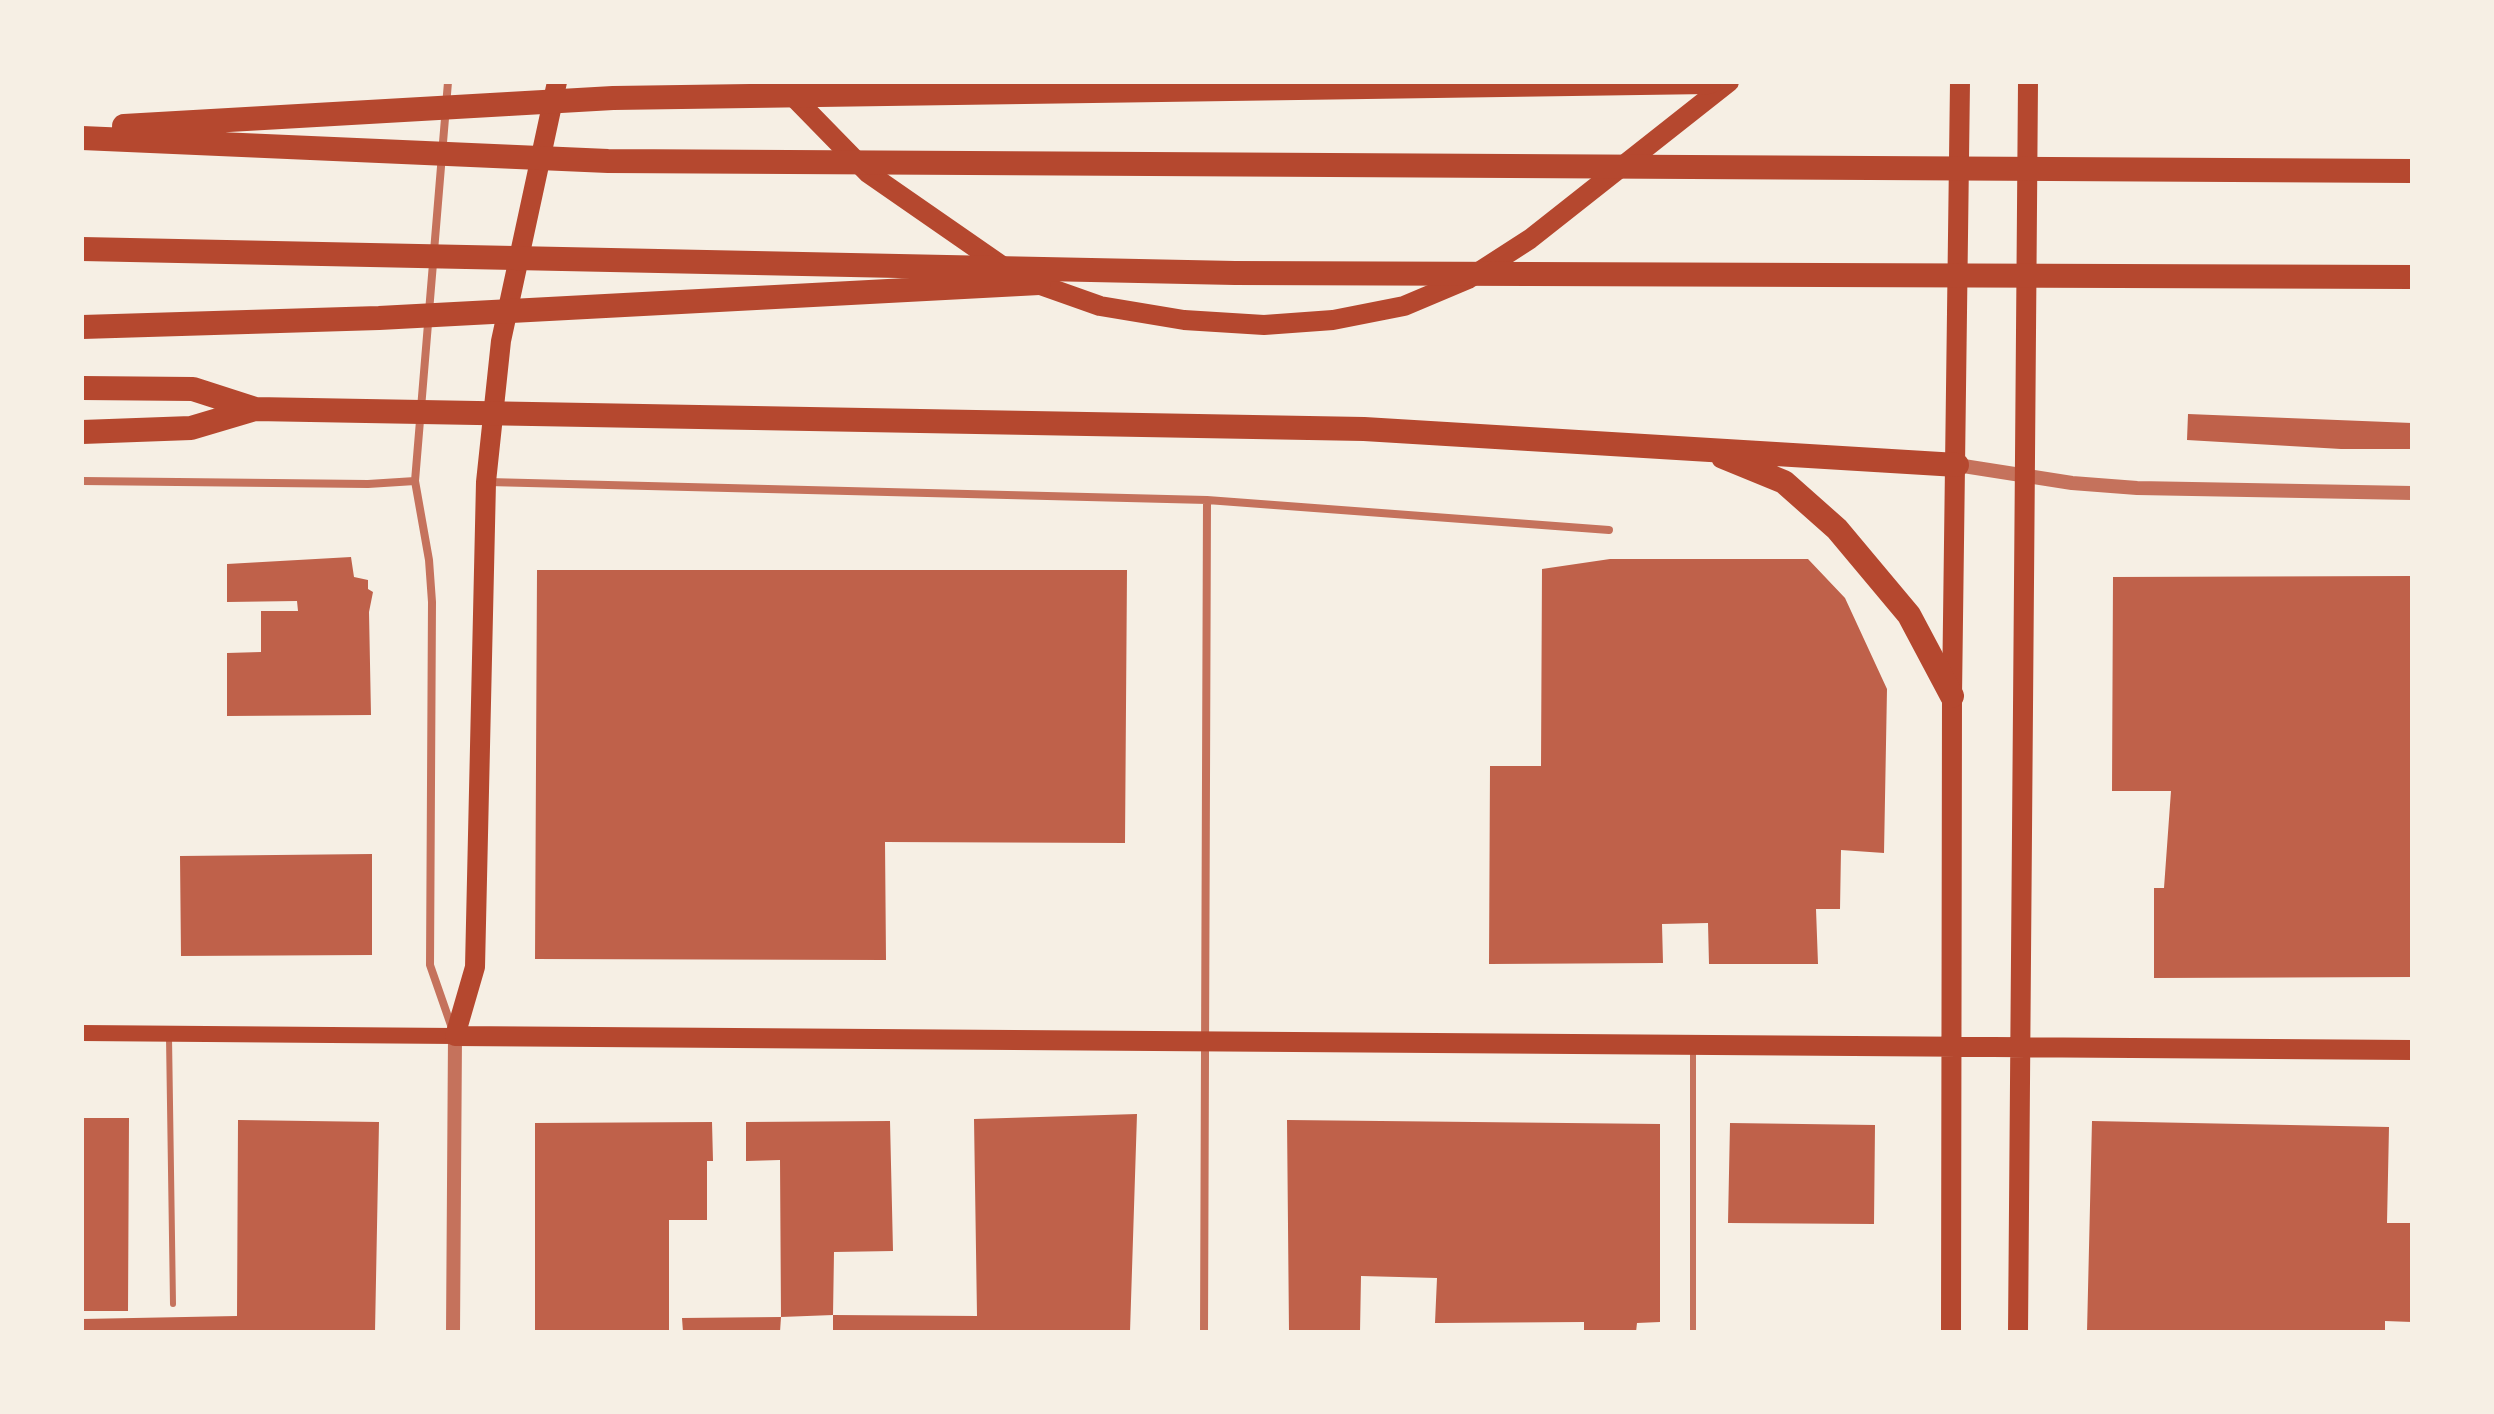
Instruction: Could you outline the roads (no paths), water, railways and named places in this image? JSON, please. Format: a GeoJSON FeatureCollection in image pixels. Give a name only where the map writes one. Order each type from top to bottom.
{"type":"FeatureCollection","features":[{"type":"Feature","properties":{"kind":"highway"},"geometry":{"type":"LineString","coordinates":[[82,129],[613,98],[1709,82]]}},
{"type":"Feature","properties":{"kind":"highway"},"geometry":{"type":"LineString","coordinates":[[82,138],[608,161],[2412,171]]}},
{"type":"Feature","properties":{"kind":"highway"},"geometry":{"type":"LineString","coordinates":[[82,249],[1235,273],[2412,277]]}},
{"type":"Feature","properties":{"kind":"highway"},"geometry":{"type":"LineString","coordinates":[[82,327],[379,318],[1235,273]]}},
{"type":"Feature","properties":{"kind":"highway"},"geometry":{"type":"LineString","coordinates":[[82,388],[193,389],[255,409],[1364,429],[1957,465]]}},
{"type":"Feature","properties":{"kind":"highway"},"geometry":{"type":"LineString","coordinates":[[82,432],[191,428],[255,409]]}},
{"type":"Feature","properties":{"kind":"highway"},"geometry":{"type":"LineString","coordinates":[[1706,450],[1784,482],[1837,529],[1909,615],[1952,696]]}},
{"type":"Feature","properties":{"kind":"main road"},"geometry":{"type":"LineString","coordinates":[[455,1036],[475,967],[486,482],[501,341],[557,82]]}},
{"type":"Feature","properties":{"kind":"main road"},"geometry":{"type":"LineString","coordinates":[[779,82],[868,173],[1018,277],[1100,306],[1184,320],[1264,325],[1333,320],[1404,306],[1468,279],[1530,239],[1729,82]]}},
{"type":"Feature","properties":{"kind":"main road"},"geometry":{"type":"LineString","coordinates":[[1951,1332],[1952,696],[1960,82]]}},
{"type":"Feature","properties":{"kind":"main road"},"geometry":{"type":"LineString","coordinates":[[2018,1332],[2028,82]]}},
{"type":"Feature","properties":{"kind":"main road"},"geometry":{"type":"LineString","coordinates":[[82,1033],[2412,1050]]}},
{"type":"Feature","properties":{"kind":"street"},"geometry":{"type":"LineString","coordinates":[[448,82],[415,481],[429,560],[432,602],[430,965],[455,1036],[453,1332]]}},
{"type":"Feature","properties":{"kind":"street"},"geometry":{"type":"LineString","coordinates":[[1957,465],[2072,483],[2162,489],[2412,493]]}},
{"type":"Feature","properties":{"kind":"street"},"geometry":{"type":"LineString","coordinates":[[82,481],[415,481]]}},
{"type":"Feature","properties":{"kind":"street"},"geometry":{"type":"LineString","coordinates":[[486,482],[1207,500],[1609,530]]}},
{"type":"Feature","properties":{"kind":"street"},"geometry":{"type":"LineString","coordinates":[[1204,1332],[1207,500]]}},
{"type":"Feature","properties":{"kind":"lane"},"geometry":{"type":"LineString","coordinates":[[169,1033],[173,1304]]}},
{"type":"Feature","properties":{"kind":"lane"},"geometry":{"type":"LineString","coordinates":[[1693,1045],[1693,1332]]}}]}
